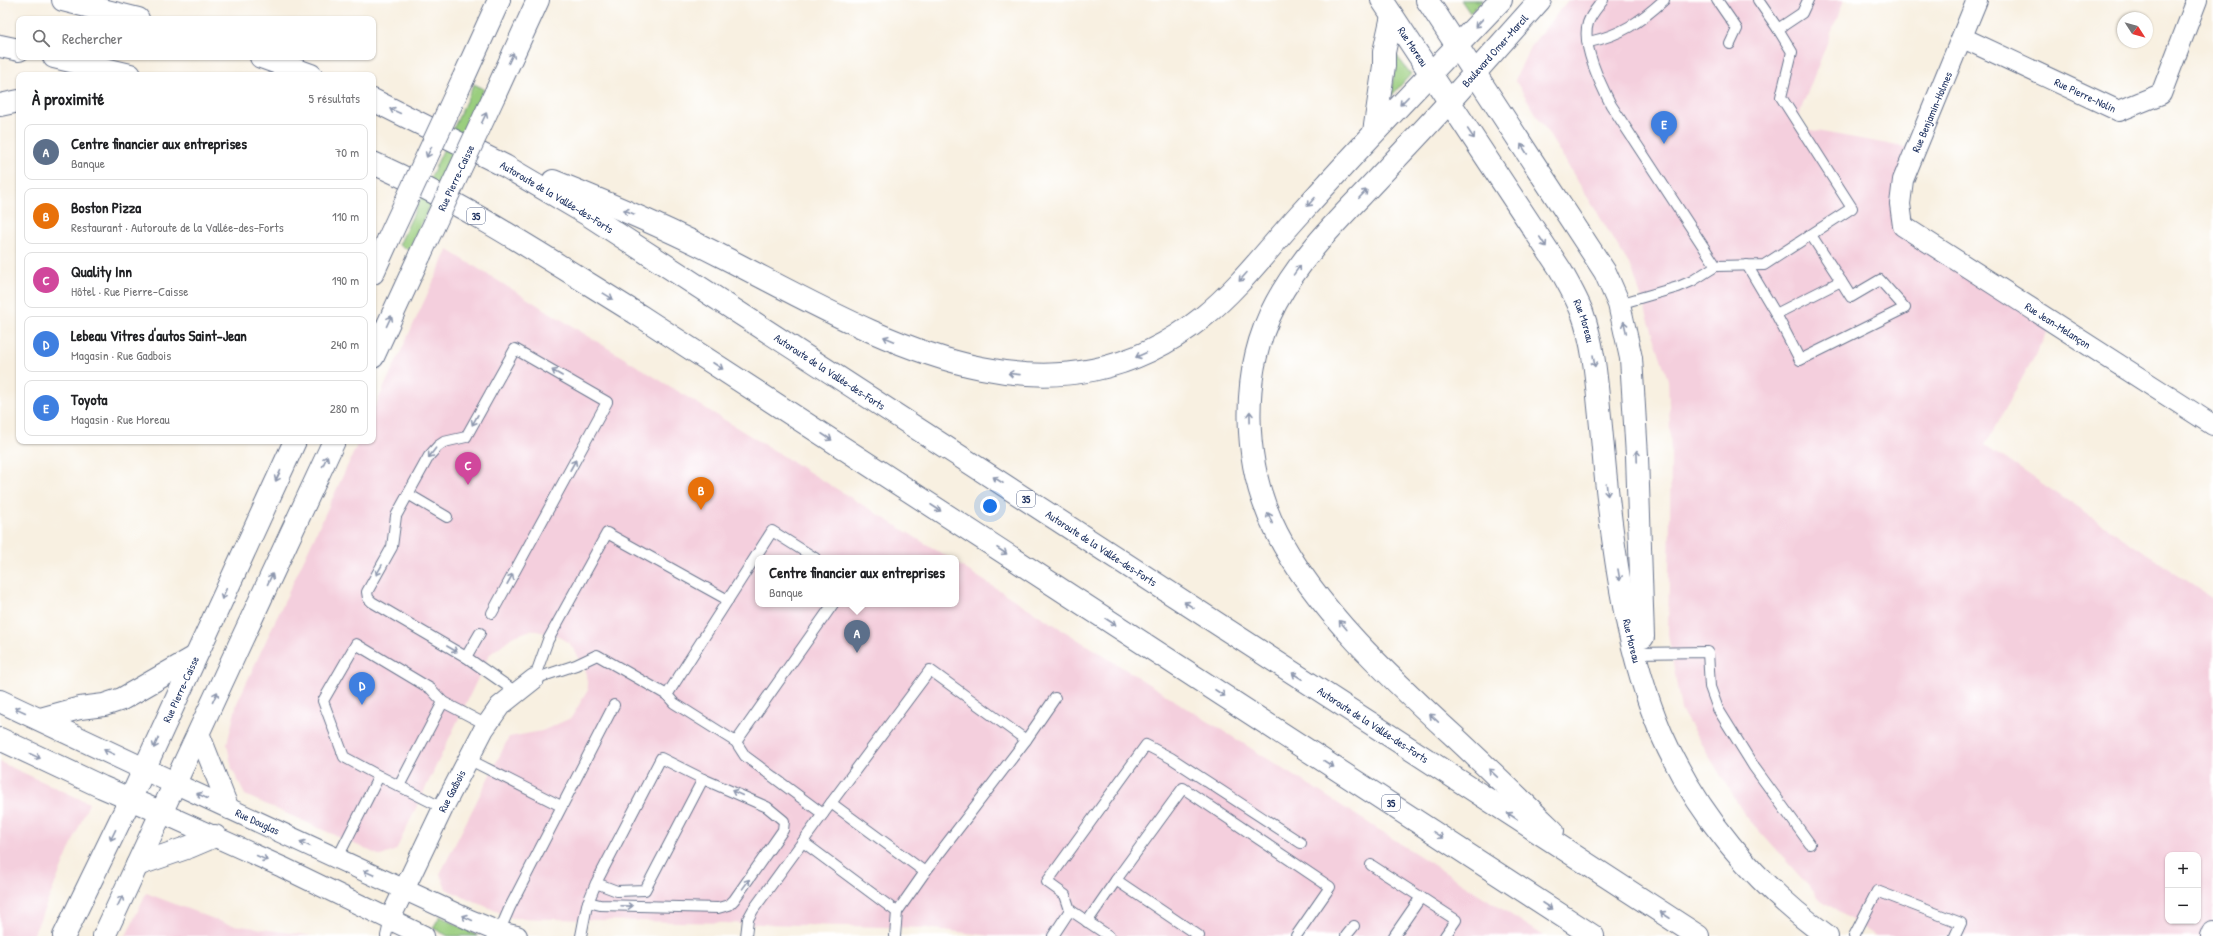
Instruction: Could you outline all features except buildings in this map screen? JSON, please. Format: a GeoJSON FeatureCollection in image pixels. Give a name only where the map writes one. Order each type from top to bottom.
{"type":"FeatureCollection","features":[{"type":"Feature","properties":{"kind":"main road"},"geometry":{"type":"LineString","coordinates":[[63,0],[126,16]]}},
{"type":"Feature","properties":{"kind":"main road"},"geometry":{"type":"LineString","coordinates":[[376,266],[499,0]]}},
{"type":"Feature","properties":{"kind":"main road","name":"Rue Pierre-Caisse"},"geometry":{"type":"LineString","coordinates":[[376,350],[538,0]]}},
{"type":"Feature","properties":{"kind":"main road","name":"Rue Moreau"},"geometry":{"type":"LineString","coordinates":[[1427,0],[1592,252],[1607,277],[1619,304],[1628,336],[1634,383],[1640,653]]}},
{"type":"Feature","properties":{"kind":"main road"},"geometry":{"type":"LineString","coordinates":[[455,140],[666,227],[836,315],[900,344],[968,367],[1002,373],[1041,376],[1084,372],[1123,362],[1155,349],[1204,317],[1235,286],[1374,132],[1501,0]]}},
{"type":"Feature","properties":{"kind":"main road","name":"Boulevard Omer-Marcil"},"geometry":{"type":"LineString","coordinates":[[1540,0],[1450,102],[1327,232],[1295,273],[1276,303],[1258,352],[1252,386],[1250,420],[1256,473],[1266,507],[1278,535],[1311,586],[1365,650],[1425,710],[1592,867]]}},
{"type":"Feature","properties":{"kind":"main road"},"geometry":{"type":"LineString","coordinates":[[1374,132],[1384,66],[1387,8]]}},
{"type":"Feature","properties":{"kind":"main road","name":"Rue Moreau"},"geometry":{"type":"LineString","coordinates":[[1387,8],[1560,269],[1582,312],[1594,359],[1612,536],[1640,653],[1647,694],[1671,754],[1694,793],[1718,829],[1771,889],[1806,920],[1827,936]]}},
{"type":"Feature","properties":{"kind":"main road"},"geometry":{"type":"LineString","coordinates":[[0,46],[16,49]]}},
{"type":"Feature","properties":{"kind":"main road"},"geometry":{"type":"LineString","coordinates":[[67,60],[117,72]]}},
{"type":"Feature","properties":{"kind":"main road"},"geometry":{"type":"LineString","coordinates":[[269,60],[303,72]]}},
{"type":"Feature","properties":{"kind":"main road"},"geometry":{"type":"LineString","coordinates":[[0,104],[16,101]]}},
{"type":"Feature","properties":{"kind":"main road","name":"Autoroute de la Vallée-des-Forts"},"geometry":{"type":"LineString","coordinates":[[376,101],[524,176],[644,250],[1698,936]]}},
{"type":"Feature","properties":{"kind":"main road","name":"35"},"geometry":{"type":"LineString","coordinates":[[376,164],[488,222],[685,345],[1594,936]]}},
{"type":"Feature","properties":{"kind":"main road"},"geometry":{"type":"LineString","coordinates":[[376,175],[457,213],[575,276]]}},
{"type":"Feature","properties":{"kind":"main road","name":"Rue Pierre-Caisse"},"geometry":{"type":"LineString","coordinates":[[64,936],[130,800],[294,444]]}},
{"type":"Feature","properties":{"kind":"main road"},"geometry":{"type":"LineString","coordinates":[[104,936],[160,812],[199,733],[333,444]]}},
{"type":"Feature","properties":{"kind":"main road"},"geometry":{"type":"LineString","coordinates":[[40,719],[80,708],[122,699],[195,657]]}},
{"type":"Feature","properties":{"kind":"main road","name":"Rue Douglas"},"geometry":{"type":"LineString","coordinates":[[0,701],[174,783]]}},
{"type":"Feature","properties":{"kind":"main road"},"geometry":{"type":"LineString","coordinates":[[0,739],[130,800],[160,812]]}},
{"type":"Feature","properties":{"kind":"main road"},"geometry":{"type":"LineString","coordinates":[[137,864],[189,848],[215,836]]}},
{"type":"Feature","properties":{"kind":"street","name":"Rue Benjamin-Holmes"},"geometry":{"type":"LineString","coordinates":[[1903,226],[1900,204],[1903,180],[1978,0]]}},
{"type":"Feature","properties":{"kind":"street","name":"Rue Pierre-Nolin"},"geometry":{"type":"LineString","coordinates":[[1963,38],[2119,111],[2161,94],[2197,0]]}},
{"type":"Feature","properties":{"kind":"street","name":"Rue Jean-Melançon"},"geometry":{"type":"LineString","coordinates":[[1903,226],[2213,424]]}},
{"type":"Feature","properties":{"kind":"street","name":"Rue Gadbois"},"geometry":{"type":"LineString","coordinates":[[388,928],[404,889],[443,808],[487,725],[500,706],[534,679]]}},
{"type":"Feature","properties":{"kind":"street"},"geometry":{"type":"LineString","coordinates":[[199,733],[229,809]]}},
{"type":"Feature","properties":{"kind":"street","name":"Rue Douglas"},"geometry":{"type":"LineString","coordinates":[[174,783],[337,859],[508,934]]}},
{"type":"Feature","properties":{"kind":"street"},"geometry":{"type":"LineString","coordinates":[[160,812],[215,836],[388,928],[424,936]]}},
{"type":"Feature","properties":{"kind":"street"},"geometry":{"type":"LineString","coordinates":[[2211,936],[2213,931]]}},
{"type":"Feature","properties":{"kind":"lane"},"geometry":{"type":"LineString","coordinates":[[1603,0],[1588,24],[1592,64],[1611,105],[1716,266]]}},
{"type":"Feature","properties":{"kind":"lane"},"geometry":{"type":"LineString","coordinates":[[1589,42],[1615,36],[1630,28],[1664,0]]}},
{"type":"Feature","properties":{"kind":"lane"},"geometry":{"type":"LineString","coordinates":[[1717,0],[1737,29],[1730,44]]}},
{"type":"Feature","properties":{"kind":"lane"},"geometry":{"type":"LineString","coordinates":[[1619,304],[1678,287],[1692,281],[1716,266],[1764,265],[1852,208],[1780,97],[1792,52],[1758,0]]}},
{"type":"Feature","properties":{"kind":"lane"},"geometry":{"type":"LineString","coordinates":[[1778,29],[1802,13],[1808,0]]}},
{"type":"Feature","properties":{"kind":"lane"},"geometry":{"type":"LineString","coordinates":[[1747,265],[1776,314],[1800,360],[1905,308],[1880,280],[1851,297],[1810,235]]}},
{"type":"Feature","properties":{"kind":"lane"},"geometry":{"type":"LineString","coordinates":[[1776,314],[1841,281]]}},
{"type":"Feature","properties":{"kind":"lane"},"geometry":{"type":"LineString","coordinates":[[492,613],[607,402],[515,349],[466,437],[444,442],[433,451],[396,516],[392,547],[368,589],[368,598],[372,602],[466,657],[516,692]]}},
{"type":"Feature","properties":{"kind":"lane"},"geometry":{"type":"LineString","coordinates":[[408,494],[448,517]]}},
{"type":"Feature","properties":{"kind":"lane"},"geometry":{"type":"LineString","coordinates":[[757,555],[772,531],[810,555]]}},
{"type":"Feature","properties":{"kind":"lane"},"geometry":{"type":"LineString","coordinates":[[534,679],[548,640],[607,533],[728,600]]}},
{"type":"Feature","properties":{"kind":"lane"},"geometry":{"type":"LineString","coordinates":[[667,695],[755,558]]}},
{"type":"Feature","properties":{"kind":"lane"},"geometry":{"type":"LineString","coordinates":[[736,742],[831,607]]}},
{"type":"Feature","properties":{"kind":"lane"},"geometry":{"type":"LineString","coordinates":[[466,657],[480,633]]}},
{"type":"Feature","properties":{"kind":"lane"},"geometry":{"type":"LineString","coordinates":[[443,808],[344,757],[323,701],[356,644],[431,689],[444,702],[487,725]]}},
{"type":"Feature","properties":{"kind":"lane"},"geometry":{"type":"LineString","coordinates":[[1640,653],[1708,652],[1710,687],[1718,709],[1754,767],[1810,844]]}},
{"type":"Feature","properties":{"kind":"lane"},"geometry":{"type":"LineString","coordinates":[[534,679],[576,665],[597,656],[667,695],[674,703],[736,742],[745,756],[823,814]]}},
{"type":"Feature","properties":{"kind":"lane"},"geometry":{"type":"LineString","coordinates":[[746,936],[748,919],[753,910],[930,670],[1026,740]]}},
{"type":"Feature","properties":{"kind":"lane"},"geometry":{"type":"LineString","coordinates":[[895,936],[897,912],[925,872],[1026,740],[1055,698]]}},
{"type":"Feature","properties":{"kind":"lane"},"geometry":{"type":"LineString","coordinates":[[399,786],[444,702]]}},
{"type":"Feature","properties":{"kind":"lane"},"geometry":{"type":"LineString","coordinates":[[508,934],[561,806],[614,705]]}},
{"type":"Feature","properties":{"kind":"lane"},"geometry":{"type":"LineString","coordinates":[[1109,936],[1070,910],[1065,895],[1047,882],[1146,745],[1171,758],[1301,843]]}},
{"type":"Feature","properties":{"kind":"lane"},"geometry":{"type":"LineString","coordinates":[[581,936],[588,902],[596,883],[661,758],[767,807],[784,821],[783,830],[732,902],[718,908],[600,905],[588,902]]}},
{"type":"Feature","properties":{"kind":"lane"},"geometry":{"type":"LineString","coordinates":[[468,759],[561,806]]}},
{"type":"Feature","properties":{"kind":"lane"},"geometry":{"type":"LineString","coordinates":[[337,859],[379,776]]}},
{"type":"Feature","properties":{"kind":"lane"},"geometry":{"type":"LineString","coordinates":[[596,883],[617,891],[645,890],[704,779]]}},
{"type":"Feature","properties":{"kind":"lane"},"geometry":{"type":"LineString","coordinates":[[1087,922],[1183,788],[1330,887],[1296,936]]}},
{"type":"Feature","properties":{"kind":"lane"},"geometry":{"type":"LineString","coordinates":[[831,804],[925,872]]}},
{"type":"Feature","properties":{"kind":"lane"},"geometry":{"type":"LineString","coordinates":[[802,842],[897,912]]}},
{"type":"Feature","properties":{"kind":"lane"},"geometry":{"type":"LineString","coordinates":[[1371,865],[1456,920],[1445,936]]}},
{"type":"Feature","properties":{"kind":"lane"},"geometry":{"type":"LineString","coordinates":[[1116,880],[1199,936]]}},
{"type":"Feature","properties":{"kind":"lane"},"geometry":{"type":"LineString","coordinates":[[1854,936],[1876,891],[1960,923],[1955,936]]}},
{"type":"Feature","properties":{"kind":"lane"},"geometry":{"type":"LineString","coordinates":[[1394,936],[1421,897]]}},
{"type":"Feature","properties":{"kind":"lane"},"geometry":{"type":"LineString","coordinates":[[1053,936],[1070,910]]}},
{"type":"Feature","properties":{"kind":"lane"},"geometry":{"type":"LineString","coordinates":[[1346,936],[1354,926]]}},
{"type":"Feature","properties":{"kind":"shaded area"},"geometry":{"type":"Polygon","coordinates":[[[1568,0],[1844,0],[1794,127],[1910,148],[1901,225],[2055,319],[1985,445],[2213,599],[2213,936],[1876,936],[1821,900],[1744,814],[1681,710],[1668,634],[1671,457],[1668,380],[1632,269],[1515,80],[1530,47],[1568,0]]]}},
{"type":"Feature","properties":{"kind":"shaded area"},"geometry":{"type":"Polygon","coordinates":[[[448,250],[944,555],[755,555],[755,607],[959,607],[959,565],[1314,788],[1544,936],[991,936],[927,928],[512,918],[446,889],[440,874],[509,737],[542,731],[571,718],[588,690],[585,667],[570,644],[556,635],[531,630],[512,637],[489,655],[396,850],[381,856],[245,795],[232,769],[227,744],[237,703],[358,444],[376,444],[376,405],[448,250]]]}},
{"type":"Feature","properties":{"kind":"shaded area"},"geometry":{"type":"Polygon","coordinates":[[[0,762],[89,803],[33,936],[0,936],[0,762]]]}},
{"type":"Feature","properties":{"kind":"shaded area"},"geometry":{"type":"Polygon","coordinates":[[[146,893],[227,924],[312,936],[126,936],[146,893]]]}},
{"type":"Feature","properties":{"kind":"green space"},"geometry":{"type":"Polygon","coordinates":[[[1461,0],[1483,0],[1470,13],[1461,0]]]}},
{"type":"Feature","properties":{"kind":"green space"},"geometry":{"type":"Polygon","coordinates":[[[1396,55],[1411,74],[1391,96],[1396,55]]]}},
{"type":"Feature","properties":{"kind":"green space"},"geometry":{"type":"Polygon","coordinates":[[[474,84],[484,89],[409,250],[399,245],[474,84]]]}},
{"type":"Feature","properties":{"kind":"green space"},"geometry":{"type":"Polygon","coordinates":[[[440,916],[478,936],[448,936],[433,928],[440,916]]]}},
{"type":"Feature","properties":{"kind":"place","name":"Toyota"},"geometry":{"type":"Point","coordinates":[1664,144]}},
{"type":"Feature","properties":{"kind":"place","name":"Quality Inn"},"geometry":{"type":"Point","coordinates":[468,485]}},
{"type":"Feature","properties":{"kind":"place","name":"Boston Pizza"},"geometry":{"type":"Point","coordinates":[701,510]}},
{"type":"Feature","properties":{"kind":"place","name":"Centre financier aux entreprises"},"geometry":{"type":"Point","coordinates":[857,653]}},
{"type":"Feature","properties":{"kind":"place","name":"Lebeau Vitres d'autos Saint-Jean"},"geometry":{"type":"Point","coordinates":[362,705]}}]}
